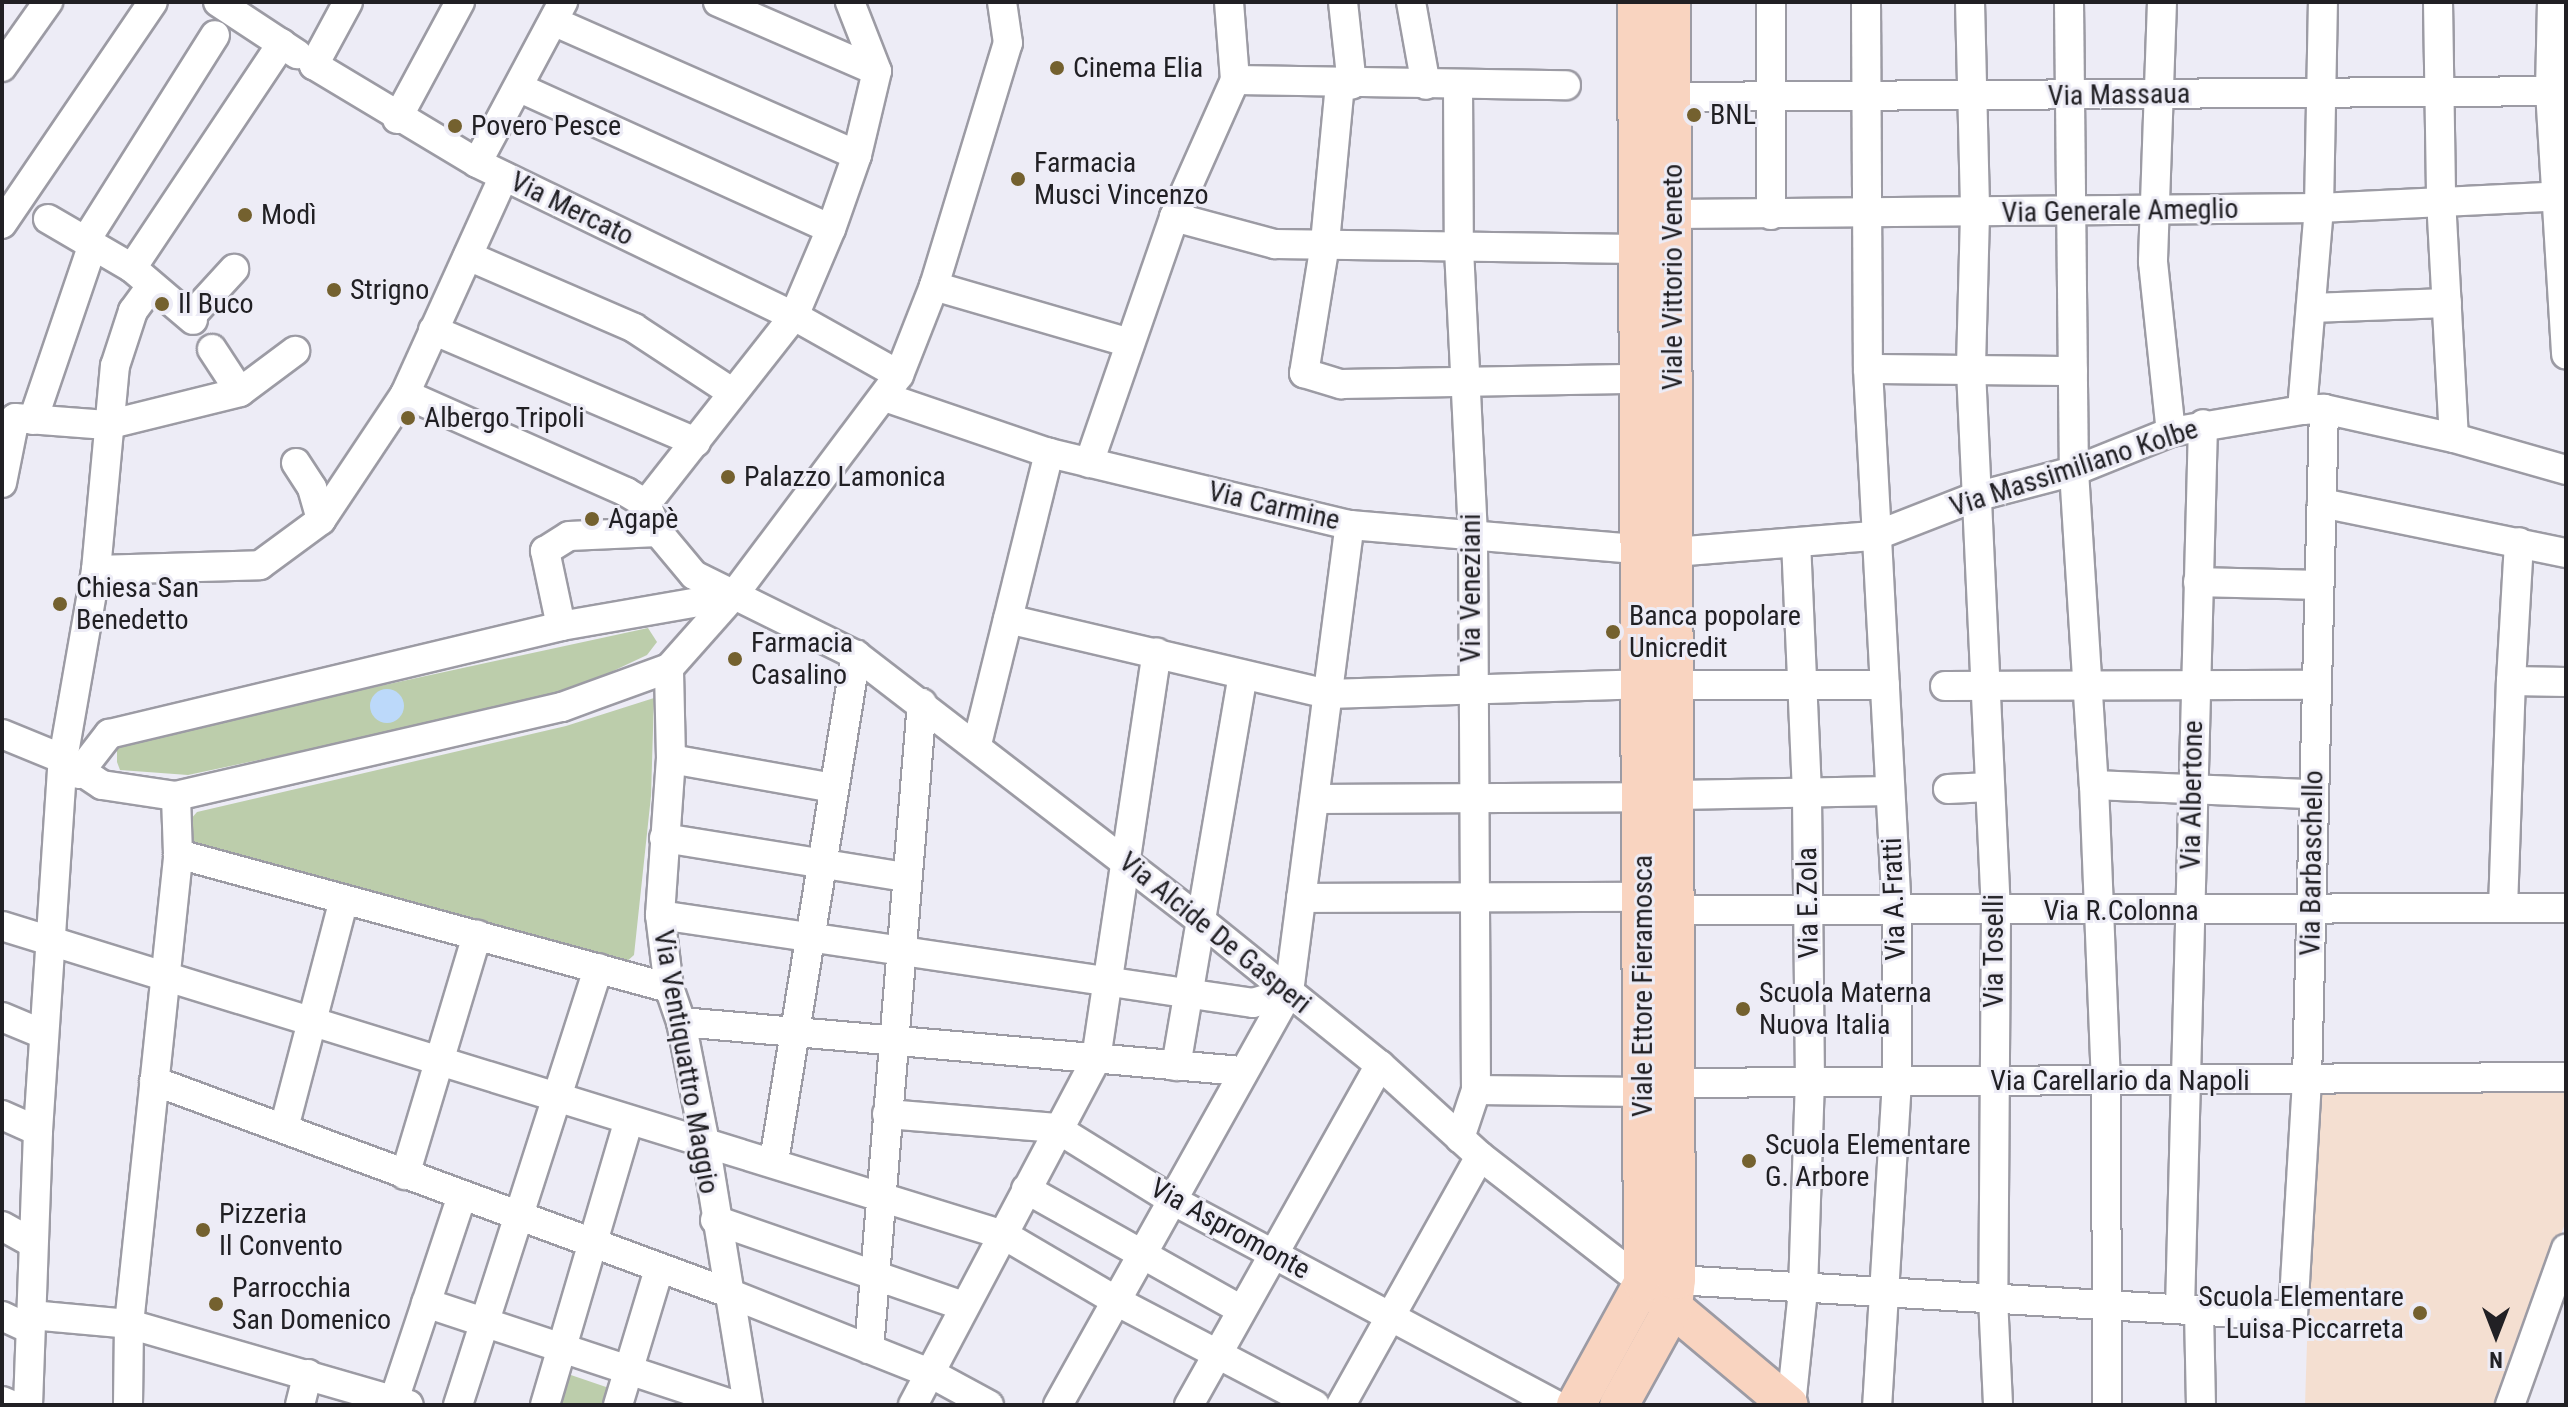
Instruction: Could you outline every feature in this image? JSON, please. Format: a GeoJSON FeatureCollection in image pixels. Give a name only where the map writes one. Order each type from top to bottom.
{"type":"FeatureCollection","features":[{"type":"Feature","properties":{"kind":"main road","name":"Viale Vittorio Veneto"},"geometry":{"type":"LineString","coordinates":[[1637,2],[1640,379],[1657,550]]}},
{"type":"Feature","properties":{"kind":"main road","name":"Viale Vittorio Veneto"},"geometry":{"type":"LineString","coordinates":[[1657,550],[1673,214],[1671,2]]}},
{"type":"Feature","properties":{"kind":"main road","name":"Viale Ettore Fieramosca"},"geometry":{"type":"LineString","coordinates":[[1619,1405],[1664,1290],[1657,550]]}},
{"type":"Feature","properties":{"kind":"main road","name":"Viale Ettore Fieramosca"},"geometry":{"type":"LineString","coordinates":[[1576,1405],[1664,1290]]}},
{"type":"Feature","properties":{"kind":"main road"},"geometry":{"type":"LineString","coordinates":[[1664,1290],[1790,1405]]}},
{"type":"Feature","properties":{"kind":"street"},"geometry":{"type":"LineString","coordinates":[[2,67],[48,2]]}},
{"type":"Feature","properties":{"kind":"street"},"geometry":{"type":"LineString","coordinates":[[10,209],[153,2]]}},
{"type":"Feature","properties":{"kind":"street"},"geometry":{"type":"LineString","coordinates":[[314,65],[348,2]]}},
{"type":"Feature","properties":{"kind":"street"},"geometry":{"type":"LineString","coordinates":[[397,119],[460,2]]}},
{"type":"Feature","properties":{"kind":"street"},"geometry":{"type":"LineString","coordinates":[[718,2],[877,71]]}},
{"type":"Feature","properties":{"kind":"street"},"geometry":{"type":"LineString","coordinates":[[405,394],[646,504],[794,316],[831,229],[857,155],[877,71],[850,2]]}},
{"type":"Feature","properties":{"kind":"street"},"geometry":{"type":"LineString","coordinates":[[2,734],[102,785],[176,796],[562,707],[669,668],[733,596],[892,386],[934,286],[1008,43],[1002,2]]}},
{"type":"Feature","properties":{"kind":"street"},"geometry":{"type":"LineString","coordinates":[[1089,463],[1174,217],[1235,80],[1229,2]]}},
{"type":"Feature","properties":{"kind":"street"},"geometry":{"type":"LineString","coordinates":[[1343,2],[1346,84],[1304,373],[1341,384],[1640,379]]}},
{"type":"Feature","properties":{"kind":"street"},"geometry":{"type":"LineString","coordinates":[[1411,2],[1426,85]]}},
{"type":"Feature","properties":{"kind":"street"},"geometry":{"type":"LineString","coordinates":[[1771,2],[1771,215]]}},
{"type":"Feature","properties":{"kind":"street","name":"Via A.Fratti"},"geometry":{"type":"LineString","coordinates":[[1866,2],[1868,369],[1897,913],[1897,1081],[1877,1405]]}},
{"type":"Feature","properties":{"kind":"street","name":"Via Toselli"},"geometry":{"type":"LineString","coordinates":[[1970,2],[1975,214],[1971,370],[1996,912],[1993,1298],[1998,1405]]}},
{"type":"Feature","properties":{"kind":"street"},"geometry":{"type":"LineString","coordinates":[[2069,2],[2074,471],[2101,912],[2106,1084],[2107,1405]]}},
{"type":"Feature","properties":{"kind":"street"},"geometry":{"type":"LineString","coordinates":[[2162,2],[2162,94],[2153,262],[2171,432]]}},
{"type":"Feature","properties":{"kind":"street","name":"Via Barbaschello"},"geometry":{"type":"LineString","coordinates":[[2189,1310],[2293,1316],[2307,1080],[2322,503],[2313,409],[2311,308],[2319,208],[2323,2]]}},
{"type":"Feature","properties":{"kind":"street"},"geometry":{"type":"LineString","coordinates":[[2438,2],[2441,199],[2454,438]]}},
{"type":"Feature","properties":{"kind":"street"},"geometry":{"type":"LineString","coordinates":[[2552,2],[2558,91],[2566,355]]}},
{"type":"Feature","properties":{"kind":"street"},"geometry":{"type":"LineString","coordinates":[[477,163],[559,12],[857,155]]}},
{"type":"Feature","properties":{"kind":"street"},"geometry":{"type":"LineString","coordinates":[[2,483],[90,242],[225,13]]}},
{"type":"Feature","properties":{"kind":"street","name":"Via Mercato"},"geometry":{"type":"LineString","coordinates":[[225,13],[282,43],[397,119],[477,163],[794,316],[892,386]]}},
{"type":"Feature","properties":{"kind":"street"},"geometry":{"type":"LineString","coordinates":[[28,1405],[38,1131],[50,940],[96,570],[107,425],[115,366],[141,277],[282,43]]}},
{"type":"Feature","properties":{"kind":"street"},"geometry":{"type":"LineString","coordinates":[[1235,80],[1566,85]]}},
{"type":"Feature","properties":{"kind":"street","name":"Via Veneziani"},"geometry":{"type":"LineString","coordinates":[[1341,1405],[1470,1147],[1476,1090],[1470,689],[1473,536],[1459,249],[1458,85]]}},
{"type":"Feature","properties":{"kind":"street"},"geometry":{"type":"LineString","coordinates":[[520,88],[831,229]]}},
{"type":"Feature","properties":{"kind":"street","name":"Via Massaua"},"geometry":{"type":"LineString","coordinates":[[1672,97],[1867,95],[1972,98],[2321,91],[2438,94],[2558,91]]}},
{"type":"Feature","properties":{"kind":"street"},"geometry":{"type":"LineString","coordinates":[[96,570],[260,565],[321,520],[405,394],[504,176]]}},
{"type":"Feature","properties":{"kind":"street","name":"Via Generale Ameglio"},"geometry":{"type":"LineString","coordinates":[[1673,214],[1975,214],[2072,208],[2319,208],[2441,199],[2562,196]]}},
{"type":"Feature","properties":{"kind":"street"},"geometry":{"type":"LineString","coordinates":[[1174,217],[1275,244],[1459,249],[1638,249]]}},
{"type":"Feature","properties":{"kind":"street"},"geometry":{"type":"LineString","coordinates":[[48,219],[90,242],[141,277],[192,318],[234,269]]}},
{"type":"Feature","properties":{"kind":"street"},"geometry":{"type":"LineString","coordinates":[[468,256],[634,328],[733,393]]}},
{"type":"Feature","properties":{"kind":"street"},"geometry":{"type":"LineString","coordinates":[[934,286],[1130,343]]}},
{"type":"Feature","properties":{"kind":"street"},"geometry":{"type":"LineString","coordinates":[[2311,308],[2447,303]]}},
{"type":"Feature","properties":{"kind":"street"},"geometry":{"type":"LineString","coordinates":[[433,330],[696,442]]}},
{"type":"Feature","properties":{"kind":"street"},"geometry":{"type":"LineString","coordinates":[[212,349],[240,392]]}},
{"type":"Feature","properties":{"kind":"street"},"geometry":{"type":"LineString","coordinates":[[24,419],[107,425],[240,392],[295,351]]}},
{"type":"Feature","properties":{"kind":"street"},"geometry":{"type":"LineString","coordinates":[[1868,369],[2073,371]]}},
{"type":"Feature","properties":{"kind":"street","name":"Via Carmine"},"geometry":{"type":"LineString","coordinates":[[892,386],[1049,453],[1350,525],[1657,550]]}},
{"type":"Feature","properties":{"kind":"street","name":"Via Massimiliano Kolbe"},"geometry":{"type":"LineString","coordinates":[[1657,550],[1796,545],[1875,536],[1975,497],[2074,471],[2171,432],[2203,424],[2313,409],[2454,438],[2566,470]]}},
{"type":"Feature","properties":{"kind":"street","name":"Via Albertone"},"geometry":{"type":"LineString","coordinates":[[2201,1405],[2189,1310],[2184,1080],[2203,424]]}},
{"type":"Feature","properties":{"kind":"street"},"geometry":{"type":"LineString","coordinates":[[977,744],[1049,453]]}},
{"type":"Feature","properties":{"kind":"street"},"geometry":{"type":"LineString","coordinates":[[296,463],[312,488],[321,520]]}},
{"type":"Feature","properties":{"kind":"street"},"geometry":{"type":"LineString","coordinates":[[2322,503],[2566,553]]}},
{"type":"Feature","properties":{"kind":"street","name":"Via Alcide De Gasperi"},"geometry":{"type":"LineString","coordinates":[[646,504],[658,532],[694,575],[856,655],[922,703],[1380,1065],[1470,1147],[1664,1290]]}},
{"type":"Feature","properties":{"kind":"street"},"geometry":{"type":"LineString","coordinates":[[1058,1405],[1118,1302],[1241,1071],[1289,992],[1350,525]]}},
{"type":"Feature","properties":{"kind":"street"},"geometry":{"type":"LineString","coordinates":[[561,626],[545,551],[569,536],[658,532]]}},
{"type":"Feature","properties":{"kind":"street"},"geometry":{"type":"LineString","coordinates":[[2503,908],[2519,542]]}},
{"type":"Feature","properties":{"kind":"street","name":"Via E.Zola"},"geometry":{"type":"LineString","coordinates":[[1790,1405],[1803,1290],[1810,1083],[1807,793],[1796,545]]}},
{"type":"Feature","properties":{"kind":"street"},"geometry":{"type":"LineString","coordinates":[[2198,582],[2318,585]]}},
{"type":"Feature","properties":{"kind":"street"},"geometry":{"type":"LineString","coordinates":[[70,767],[109,734],[561,626],[733,596]]}},
{"type":"Feature","properties":{"kind":"street"},"geometry":{"type":"LineString","coordinates":[[1008,619],[1328,694],[1658,685],[1885,685]]}},
{"type":"Feature","properties":{"kind":"street"},"geometry":{"type":"LineString","coordinates":[[913,1405],[963,1306],[1004,1235],[1056,1128],[1096,1059],[1157,653]]}},
{"type":"Feature","properties":{"kind":"street"},"geometry":{"type":"LineString","coordinates":[[774,1161],[856,655]]}},
{"type":"Feature","properties":{"kind":"street","name":"Via Ventiquattro Maggio"},"geometry":{"type":"LineString","coordinates":[[669,668],[671,759],[660,915],[669,988],[681,1022],[705,1143],[726,1292],[748,1405]]}},
{"type":"Feature","properties":{"kind":"street"},"geometry":{"type":"LineString","coordinates":[[1176,1066],[1243,676]]}},
{"type":"Feature","properties":{"kind":"street"},"geometry":{"type":"LineString","coordinates":[[2511,681],[2566,682]]}},
{"type":"Feature","properties":{"kind":"street"},"geometry":{"type":"LineString","coordinates":[[1945,686],[2315,685]]}},
{"type":"Feature","properties":{"kind":"street"},"geometry":{"type":"LineString","coordinates":[[869,1349],[891,1040],[922,703]]}},
{"type":"Feature","properties":{"kind":"street"},"geometry":{"type":"LineString","coordinates":[[671,759],[833,788]]}},
{"type":"Feature","properties":{"kind":"street"},"geometry":{"type":"LineString","coordinates":[[2094,785],[2313,794]]}},
{"type":"Feature","properties":{"kind":"street"},"geometry":{"type":"LineString","coordinates":[[1948,789],[1990,787]]}},
{"type":"Feature","properties":{"kind":"street"},"geometry":{"type":"LineString","coordinates":[[1315,799],[1890,791]]}},
{"type":"Feature","properties":{"kind":"street"},"geometry":{"type":"LineString","coordinates":[[128,1405],[129,1324],[178,854],[176,796]]}},
{"type":"Feature","properties":{"kind":"street"},"geometry":{"type":"LineString","coordinates":[[664,838],[905,877]]}},
{"type":"Feature","properties":{"kind":"street"},"geometry":{"type":"LineString","coordinates":[[178,854],[669,988]]}},
{"type":"Feature","properties":{"kind":"street","name":"Via R.Colonna"},"geometry":{"type":"LineString","coordinates":[[1301,898],[1474,897],[1897,913],[2566,908]]}},
{"type":"Feature","properties":{"kind":"street"},"geometry":{"type":"LineString","coordinates":[[284,1128],[344,900]]}},
{"type":"Feature","properties":{"kind":"street"},"geometry":{"type":"LineString","coordinates":[[660,915],[900,954],[1253,1003],[1289,992]]}},
{"type":"Feature","properties":{"kind":"street"},"geometry":{"type":"LineString","coordinates":[[2,926],[629,1120],[774,1161],[1004,1235],[1118,1302],[1315,1405]]}},
{"type":"Feature","properties":{"kind":"street"},"geometry":{"type":"LineString","coordinates":[[405,1175],[442,1061],[477,935]]}},
{"type":"Feature","properties":{"kind":"street"},"geometry":{"type":"LineString","coordinates":[[458,1405],[598,968]]}},
{"type":"Feature","properties":{"kind":"street"},"geometry":{"type":"LineString","coordinates":[[2,1017],[43,1034]]}},
{"type":"Feature","properties":{"kind":"street"},"geometry":{"type":"LineString","coordinates":[[681,1022],[1241,1071]]}},
{"type":"Feature","properties":{"kind":"street"},"geometry":{"type":"LineString","coordinates":[[1189,1405],[1240,1309],[1276,1256],[1380,1065]]}},
{"type":"Feature","properties":{"kind":"street","name":"Via Carellario da Napoli"},"geometry":{"type":"LineString","coordinates":[[1476,1090],[1897,1081],[2106,1084],[2184,1080],[2566,1077]]}},
{"type":"Feature","properties":{"kind":"street"},"geometry":{"type":"LineString","coordinates":[[154,1081],[726,1292],[930,1373],[989,1405]]}},
{"type":"Feature","properties":{"kind":"street","name":"Via Aspromonte"},"geometry":{"type":"LineString","coordinates":[[887,1114],[1056,1128],[1172,1200],[1556,1405]]}},
{"type":"Feature","properties":{"kind":"street"},"geometry":{"type":"LineString","coordinates":[[2,1115],[38,1131]]}},
{"type":"Feature","properties":{"kind":"street"},"geometry":{"type":"LineString","coordinates":[[545,1405],[559,1347],[629,1120]]}},
{"type":"Feature","properties":{"kind":"street"},"geometry":{"type":"LineString","coordinates":[[1026,1189],[1142,1258],[1240,1309]]}},
{"type":"Feature","properties":{"kind":"street"},"geometry":{"type":"LineString","coordinates":[[2,1316],[31,1322],[129,1324],[402,1402],[426,1303],[462,1196]]}},
{"type":"Feature","properties":{"kind":"street"},"geometry":{"type":"LineString","coordinates":[[715,1220],[963,1306]]}},
{"type":"Feature","properties":{"kind":"street"},"geometry":{"type":"LineString","coordinates":[[2,1226],[33,1243]]}},
{"type":"Feature","properties":{"kind":"street"},"geometry":{"type":"LineString","coordinates":[[2510,1405],[2556,1313],[2566,1249]]}},
{"type":"Feature","properties":{"kind":"street"},"geometry":{"type":"LineString","coordinates":[[618,1405],[659,1269]]}},
{"type":"Feature","properties":{"kind":"street"},"geometry":{"type":"LineString","coordinates":[[1664,1290],[1803,1290],[2105,1303],[2189,1310]]}},
{"type":"Feature","properties":{"kind":"street"},"geometry":{"type":"LineString","coordinates":[[426,1303],[627,1371],[690,1398],[735,1405]]}},
{"type":"Feature","properties":{"kind":"street"},"geometry":{"type":"LineString","coordinates":[[300,1405],[308,1374]]}},
{"type":"Feature","properties":{"kind":"street"},"geometry":{"type":"LineString","coordinates":[[2,1401],[12,1405]]}},
{"type":"Feature","properties":{"kind":"shaded area","name":"Scuola Elementare Luisa Piccarreta"},"geometry":{"type":"Polygon","coordinates":[[[2315,1091],[2566,1091],[2566,1221],[2497,1405],[2305,1405],[2315,1091]]]}},
{"type":"Feature","properties":{"kind":"green space"},"geometry":{"type":"Polygon","coordinates":[[[648,628],[657,642],[647,655],[560,696],[188,775],[120,770],[117,762],[117,746],[126,741],[648,628]]]}},
{"type":"Feature","properties":{"kind":"green space"},"geometry":{"type":"Polygon","coordinates":[[[654,698],[651,796],[634,955],[625,963],[197,844],[190,837],[190,820],[197,812],[566,726],[654,698]]]}},
{"type":"Feature","properties":{"kind":"green space"},"geometry":{"type":"Polygon","coordinates":[[[565,1373],[609,1388],[605,1405],[557,1405],[565,1373]]]}},
{"type":"Feature","properties":{"kind":"water"},"geometry":{"type":"Polygon","coordinates":[[[387,689],[399,694],[404,706],[399,718],[387,723],[375,718],[370,706],[375,694],[387,689]]]}},
{"type":"Feature","properties":{"kind":"place","name":"Cinema Elia"},"geometry":{"type":"Point","coordinates":[1057,68]}},
{"type":"Feature","properties":{"kind":"place","name":"BNL"},"geometry":{"type":"Point","coordinates":[1694,115]}},
{"type":"Feature","properties":{"kind":"place","name":"Povero Pesce"},"geometry":{"type":"Point","coordinates":[455,126]}},
{"type":"Feature","properties":{"kind":"place","name":"Farmacia Musci Vincenzo"},"geometry":{"type":"Point","coordinates":[1018,179]}},
{"type":"Feature","properties":{"kind":"place","name":"Modì"},"geometry":{"type":"Point","coordinates":[245,215]}},
{"type":"Feature","properties":{"kind":"place","name":"Strigno"},"geometry":{"type":"Point","coordinates":[334,290]}},
{"type":"Feature","properties":{"kind":"place","name":"Il Buco"},"geometry":{"type":"Point","coordinates":[162,304]}},
{"type":"Feature","properties":{"kind":"place","name":"Albergo Tripoli"},"geometry":{"type":"Point","coordinates":[408,418]}},
{"type":"Feature","properties":{"kind":"place","name":"Palazzo Lamonica"},"geometry":{"type":"Point","coordinates":[728,477]}},
{"type":"Feature","properties":{"kind":"place","name":"Agapè"},"geometry":{"type":"Point","coordinates":[592,519]}},
{"type":"Feature","properties":{"kind":"place","name":"Chiesa San Benedetto"},"geometry":{"type":"Point","coordinates":[60,604]}},
{"type":"Feature","properties":{"kind":"place","name":"Banca popolare Unicredit"},"geometry":{"type":"Point","coordinates":[1613,632]}},
{"type":"Feature","properties":{"kind":"place","name":"Farmacia Casalino"},"geometry":{"type":"Point","coordinates":[735,659]}},
{"type":"Feature","properties":{"kind":"place","name":"Scuola Materna Nuova Italia"},"geometry":{"type":"Point","coordinates":[1743,1009]}},
{"type":"Feature","properties":{"kind":"place","name":"Scuola Elementare G. Arbore"},"geometry":{"type":"Point","coordinates":[1749,1161]}},
{"type":"Feature","properties":{"kind":"place","name":"Pizzeria Il Convento"},"geometry":{"type":"Point","coordinates":[203,1230]}},
{"type":"Feature","properties":{"kind":"place","name":"Parrocchia San Domenico"},"geometry":{"type":"Point","coordinates":[216,1304]}},
{"type":"Feature","properties":{"kind":"place","name":"Scuola Elementare Luisa Piccarreta"},"geometry":{"type":"Point","coordinates":[2420,1313]}}]}
